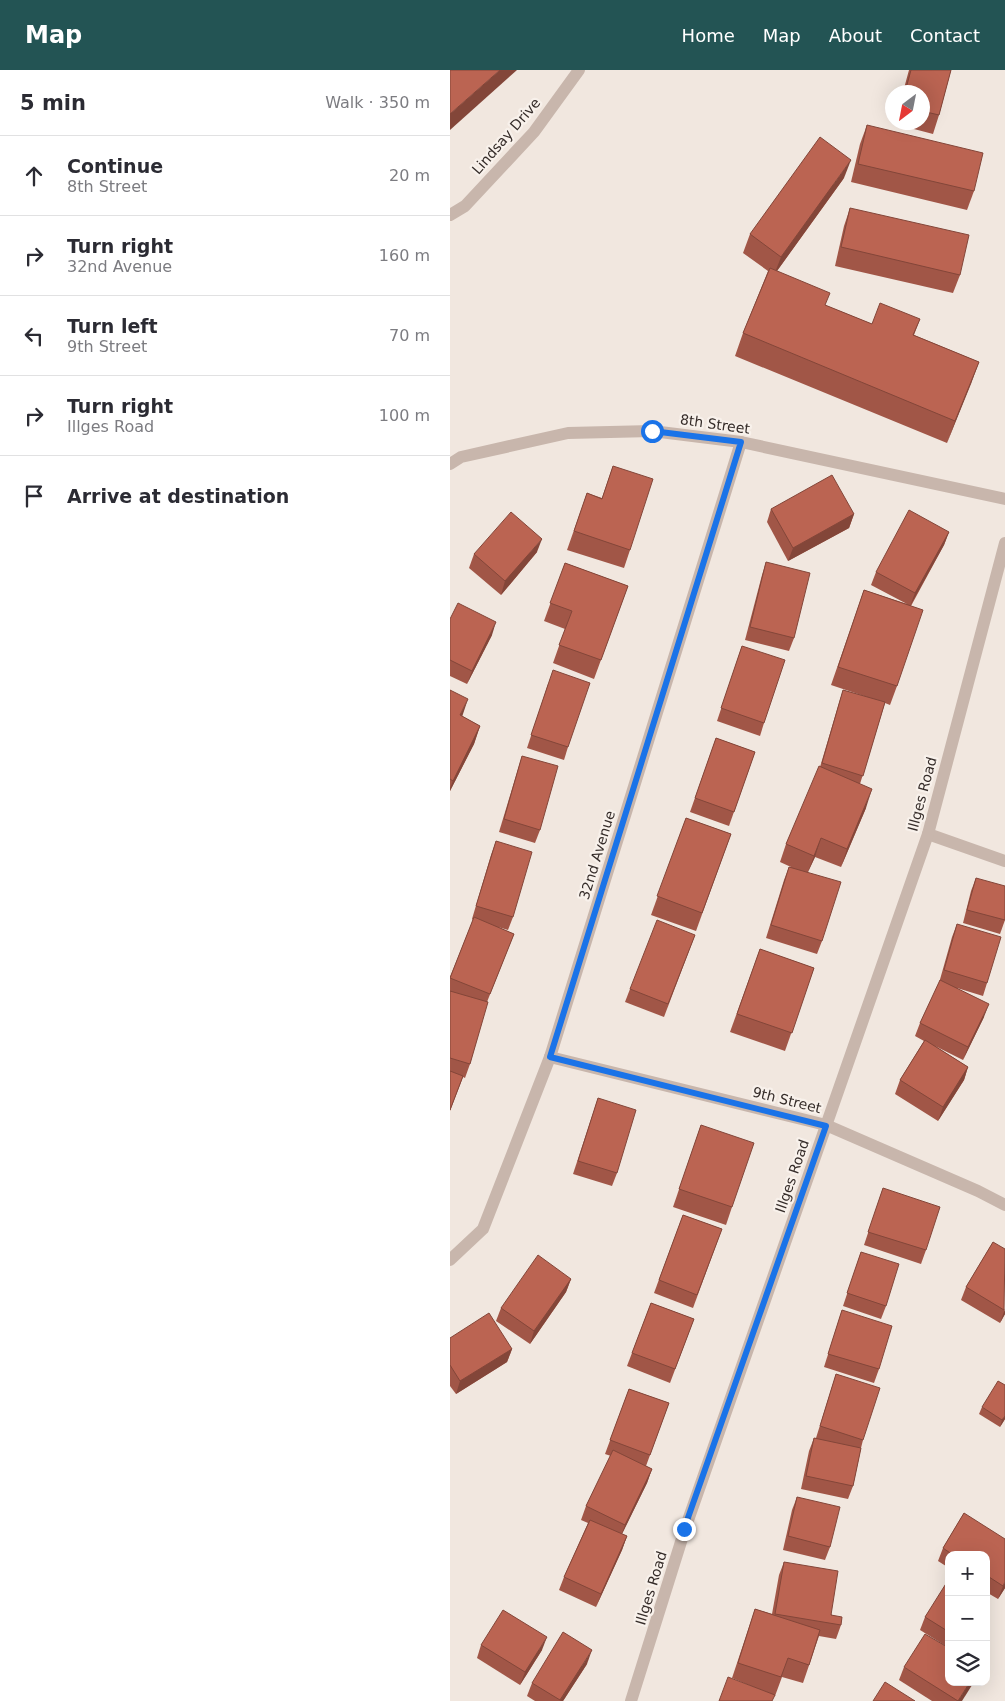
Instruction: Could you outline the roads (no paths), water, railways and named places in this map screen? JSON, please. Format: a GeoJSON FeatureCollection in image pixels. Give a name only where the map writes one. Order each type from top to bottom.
{"type":"FeatureCollection","features":[{"type":"Feature","properties":{"kind":"street","name":"Lindsay Drive"},"geometry":{"type":"LineString","coordinates":[[450,215],[465,206],[534,132],[579,70]]}},
{"type":"Feature","properties":{"kind":"street","name":"8th Street"},"geometry":{"type":"LineString","coordinates":[[450,464],[461,457],[568,433],[652,431],[741,442],[1005,498]]}},
{"type":"Feature","properties":{"kind":"street","name":"32nd Avenue"},"geometry":{"type":"LineString","coordinates":[[450,1260],[483,1229],[550,1057],[741,442]]}},
{"type":"Feature","properties":{"kind":"street","name":"Illges Road"},"geometry":{"type":"LineString","coordinates":[[631,1701],[684,1529],[928,834],[1005,543]]}},
{"type":"Feature","properties":{"kind":"street"},"geometry":{"type":"LineString","coordinates":[[928,834],[1005,861]]}},
{"type":"Feature","properties":{"kind":"street","name":"9th Street"},"geometry":{"type":"LineString","coordinates":[[550,1057],[826,1126],[978,1190],[1005,1205]]}}]}
